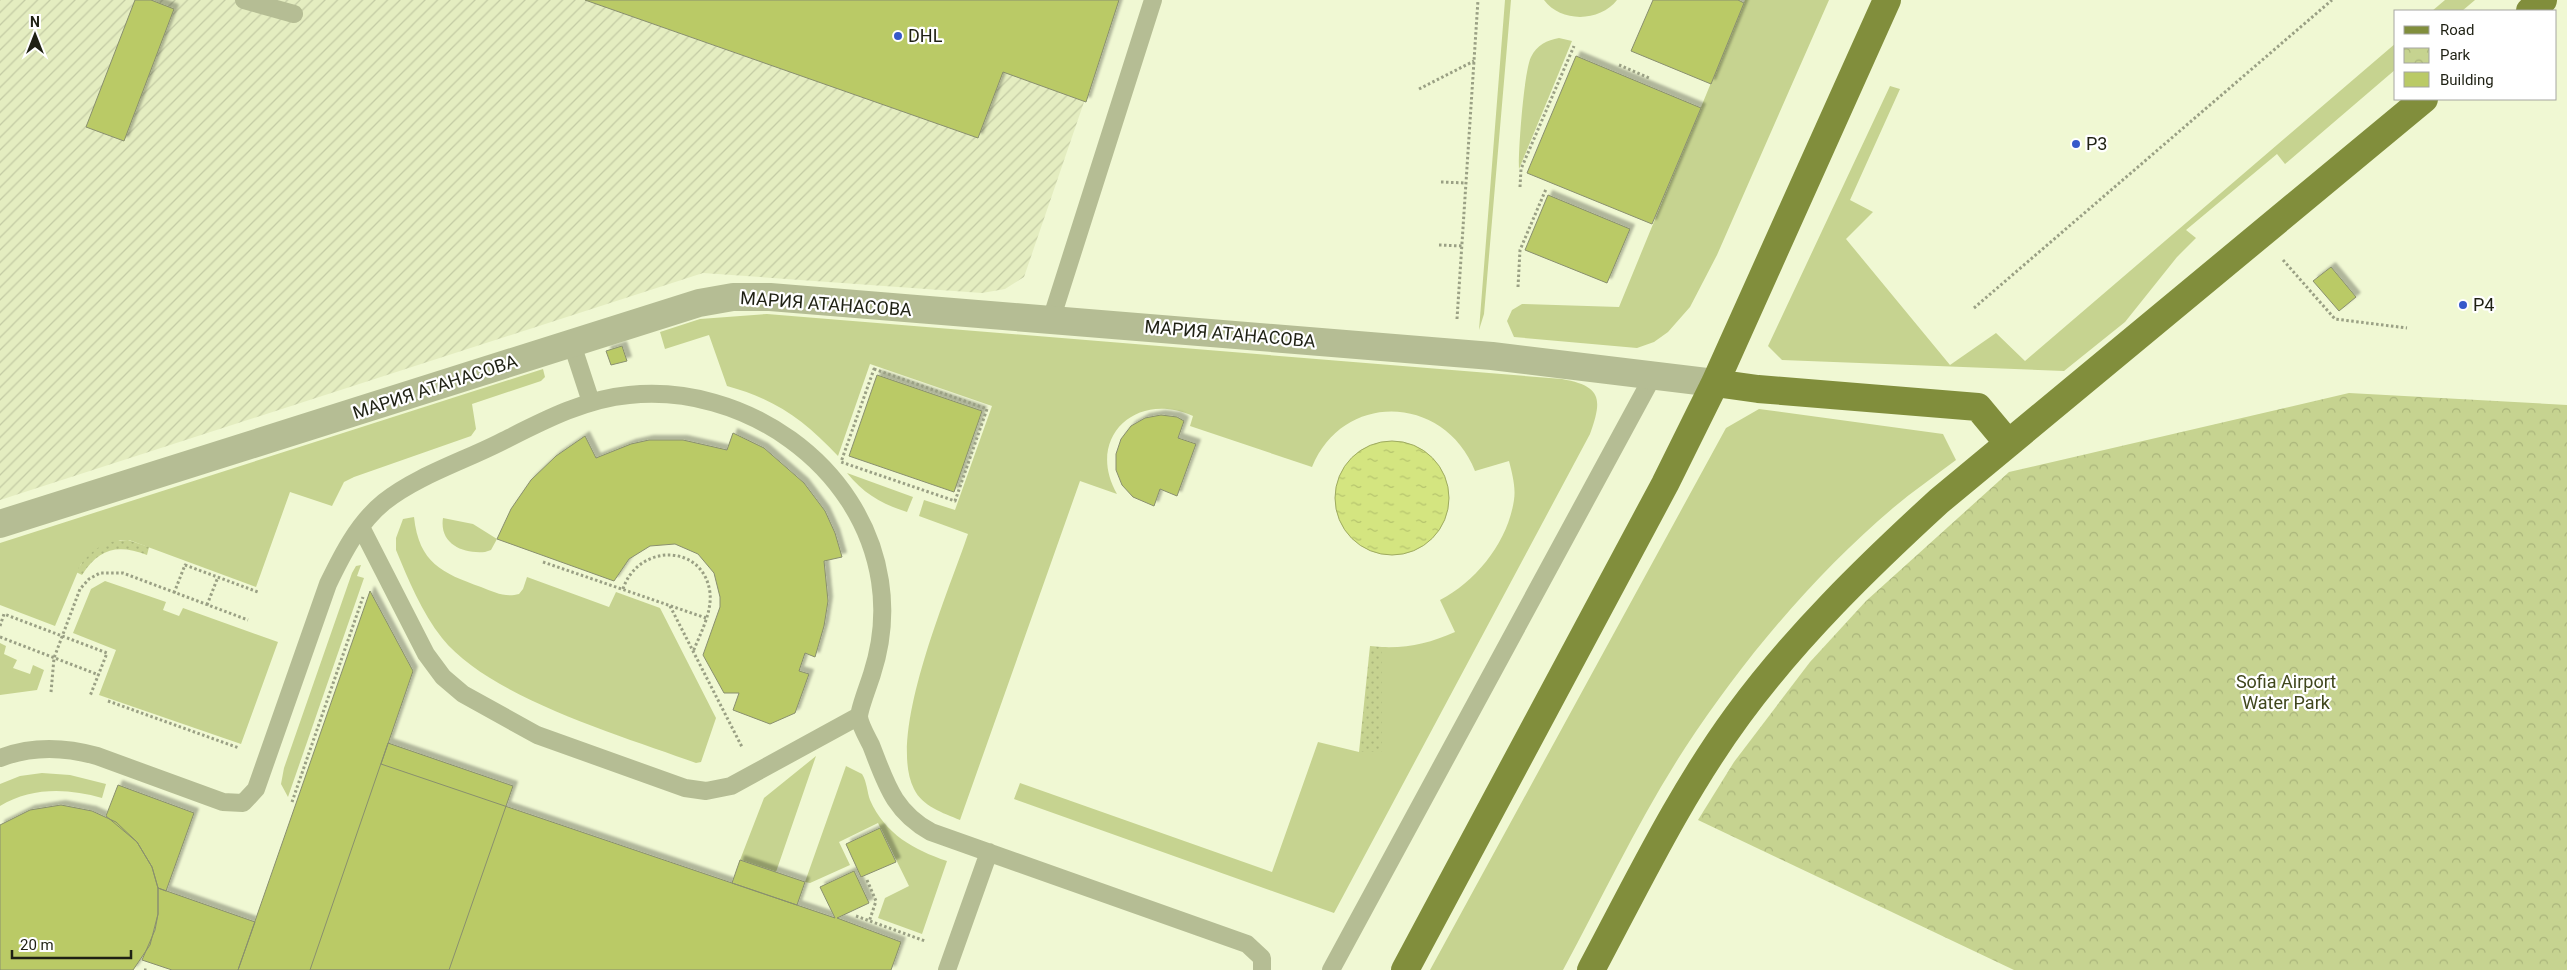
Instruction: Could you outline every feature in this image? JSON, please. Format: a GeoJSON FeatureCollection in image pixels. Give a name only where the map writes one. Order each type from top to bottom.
{"type":"FeatureCollection","features":[{"type":"Feature","properties":{"kind":"main road"},"geometry":{"type":"LineString","coordinates":[[1405,970],[1665,484],[1715,383],[1887,0]]}},
{"type":"Feature","properties":{"kind":"main road"},"geometry":{"type":"LineString","coordinates":[[2531,10],[2543,0]]}},
{"type":"Feature","properties":{"kind":"main road"},"geometry":{"type":"LineString","coordinates":[[1591,970],[1681,801],[1738,715],[1802,637],[1868,566],[1939,501],[2008,443],[2423,100]]}},
{"type":"Feature","properties":{"kind":"main road"},"geometry":{"type":"LineString","coordinates":[[1715,383],[1758,389],[1978,407],[2008,443]]}},
{"type":"Feature","properties":{"kind":"street","name":"МАРИЯ АТАНАСОВА"},"geometry":{"type":"LineString","coordinates":[[0,524],[699,303],[733,297],[770,297],[1492,356],[1715,383]]}},
{"type":"Feature","properties":{"kind":"lane"},"geometry":{"type":"LineString","coordinates":[[244,0],[294,14]]}},
{"type":"Feature","properties":{"kind":"lane"},"geometry":{"type":"LineString","coordinates":[[1051,320],[1152,0]]}},
{"type":"Feature","properties":{"kind":"lane"},"geometry":{"type":"LineString","coordinates":[[572,344],[591,402]]}},
{"type":"Feature","properties":{"kind":"lane"},"geometry":{"type":"LineString","coordinates":[[1330,970],[1653,376]]}},
{"type":"Feature","properties":{"kind":"lane"},"geometry":{"type":"LineString","coordinates":[[0,758],[31,750],[77,750],[223,802],[243,803],[256,789],[328,584],[343,554],[361,527],[384,503],[419,481],[537,424],[591,402],[610,397],[649,393],[689,397],[727,406],[746,413],[779,431],[796,443],[827,472],[844,495],[867,535],[880,579],[883,603],[880,646],[859,716],[890,792],[900,809],[914,822],[931,832],[1247,944],[1262,958],[1262,970]]}},
{"type":"Feature","properties":{"kind":"lane"},"geometry":{"type":"LineString","coordinates":[[361,527],[426,654],[443,677],[463,694],[537,735],[684,788],[706,791],[739,782],[859,716]]}},
{"type":"Feature","properties":{"kind":"lane"},"geometry":{"type":"LineString","coordinates":[[947,970],[989,852]]}},
{"type":"Feature","properties":{"kind":"path"},"geometry":{"type":"LineString","coordinates":[[1457,328],[1478,0]]}},
{"type":"Feature","properties":{"kind":"path"},"geometry":{"type":"LineString","coordinates":[[1974,308],[2332,0]]}},
{"type":"Feature","properties":{"kind":"path"},"geometry":{"type":"LineString","coordinates":[[1520,187],[1522,170],[1574,46]]}},
{"type":"Feature","properties":{"kind":"path"},"geometry":{"type":"LineString","coordinates":[[1419,89],[1474,61]]}},
{"type":"Feature","properties":{"kind":"path"},"geometry":{"type":"LineString","coordinates":[[1619,66],[1648,78]]}},
{"type":"Feature","properties":{"kind":"path"},"geometry":{"type":"LineString","coordinates":[[1441,182],[1466,183]]}},
{"type":"Feature","properties":{"kind":"path"},"geometry":{"type":"LineString","coordinates":[[1518,287],[1520,250],[1546,189]]}},
{"type":"Feature","properties":{"kind":"path"},"geometry":{"type":"LineString","coordinates":[[2261,234],[2334,319],[2407,328]]}},
{"type":"Feature","properties":{"kind":"path"},"geometry":{"type":"LineString","coordinates":[[1439,245],[1462,246]]}},
{"type":"Feature","properties":{"kind":"path"},"geometry":{"type":"LineString","coordinates":[[874,370],[987,409],[955,501],[841,462],[874,370]]}},
{"type":"Feature","properties":{"kind":"path"},"geometry":{"type":"LineString","coordinates":[[623,589],[631,572],[645,560],[664,554],[682,558],[698,568],[708,585],[709,603],[706,618],[693,652]]}},
{"type":"Feature","properties":{"kind":"path"},"geometry":{"type":"LineString","coordinates":[[543,562],[706,618]]}},
{"type":"Feature","properties":{"kind":"path"},"geometry":{"type":"LineString","coordinates":[[174,593],[185,565],[258,592]]}},
{"type":"Feature","properties":{"kind":"path"},"geometry":{"type":"LineString","coordinates":[[51,692],[54,658],[80,589],[89,579],[100,573],[123,573],[248,620]]}},
{"type":"Feature","properties":{"kind":"path"},"geometry":{"type":"LineString","coordinates":[[207,605],[218,577]]}},
{"type":"Feature","properties":{"kind":"path"},"geometry":{"type":"LineString","coordinates":[[292,802],[364,596]]}},
{"type":"Feature","properties":{"kind":"path"},"geometry":{"type":"LineString","coordinates":[[670,605],[745,754]]}},
{"type":"Feature","properties":{"kind":"path"},"geometry":{"type":"LineString","coordinates":[[0,626],[4,614],[107,653],[90,696]]}},
{"type":"Feature","properties":{"kind":"path"},"geometry":{"type":"LineString","coordinates":[[0,637],[99,675]]}},
{"type":"Feature","properties":{"kind":"path"},"geometry":{"type":"LineString","coordinates":[[108,701],[245,750]]}},
{"type":"Feature","properties":{"kind":"path"},"geometry":{"type":"LineString","coordinates":[[867,880],[876,901],[869,922]]}},
{"type":"Feature","properties":{"kind":"path"},"geometry":{"type":"LineString","coordinates":[[856,916],[925,942]]}},
{"type":"Feature","properties":{"kind":"shaded area"},"geometry":{"type":"Polygon","coordinates":[[[0,0],[1119,0],[1024,277],[1005,289],[982,293],[703,273],[0,500],[0,0]]]}},
{"type":"Feature","properties":{"kind":"green space"},"geometry":{"type":"Polygon","coordinates":[[[1505,0],[1511,0],[1484,314],[1479,330],[1505,0]]]}},
{"type":"Feature","properties":{"kind":"green space"},"geometry":{"type":"Polygon","coordinates":[[[1544,0],[1617,0],[1601,13],[1580,17],[1560,13],[1551,8],[1544,0]]]}},
{"type":"Feature","properties":{"kind":"green space"},"geometry":{"type":"Polygon","coordinates":[[[1745,0],[1829,0],[1717,255],[1690,307],[1668,332],[1654,342],[1637,348],[1514,337],[1507,321],[1512,310],[1522,304],[1619,307],[1745,0]]]}},
{"type":"Feature","properties":{"kind":"green space"},"geometry":{"type":"Polygon","coordinates":[[[2445,0],[2475,0],[2463,10],[2433,10],[2445,0]]]}},
{"type":"Feature","properties":{"kind":"green space"},"geometry":{"type":"Polygon","coordinates":[[[1559,38],[1572,41],[1519,169],[1519,146],[1528,65],[1533,53],[1539,46],[1559,38]]]}},
{"type":"Feature","properties":{"kind":"green space"},"geometry":{"type":"Polygon","coordinates":[[[2394,45],[2394,71],[2285,164],[2277,154],[2186,230],[2196,238],[2177,257],[2125,322],[2064,371],[1782,360],[1768,346],[1890,86],[1900,89],[1850,200],[1873,212],[1846,239],[1950,365],[1996,333],[2025,361],[2394,45]]]}},
{"type":"Feature","properties":{"kind":"green space"},"geometry":{"type":"Polygon","coordinates":[[[767,314],[1562,379],[1585,385],[1591,390],[1596,396],[1597,411],[1590,434],[1334,913],[1014,799],[1020,783],[1272,872],[1318,742],[1359,752],[1382,751],[1382,647],[1402,647],[1420,644],[1455,632],[1440,600],[1454,592],[1478,571],[1498,545],[1511,515],[1514,500],[1513,480],[1509,461],[1475,471],[1461,446],[1441,427],[1419,416],[1394,412],[1370,414],[1347,424],[1327,442],[1312,467],[1190,426],[1193,416],[1172,410],[1153,409],[1135,414],[1122,424],[1112,438],[1107,455],[1109,474],[1117,494],[1080,481],[960,820],[947,815],[922,800],[914,789],[908,765],[908,734],[923,663],[968,534],[919,516],[924,500],[955,510],[992,406],[870,364],[838,456],[801,421],[788,412],[760,397],[727,386],[709,335],[665,349],[660,332],[700,319],[767,314]]]}},
{"type":"Feature","properties":{"kind":"green space"},"geometry":{"type":"Polygon","coordinates":[[[543,369],[545,377],[541,381],[472,404],[476,429],[471,436],[344,482],[332,506],[290,492],[256,587],[129,540],[120,540],[81,564],[55,626],[0,605],[0,543],[543,369]]]}},
{"type":"Feature","properties":{"kind":"green space","name":"Sofia Airport Water Park"},"geometry":{"type":"Polygon","coordinates":[[[2349,393],[2567,405],[2567,970],[2014,970],[1698,820],[1734,762],[1810,662],[1866,601],[2009,472],[2349,393]]]}},
{"type":"Feature","properties":{"kind":"green space"},"geometry":{"type":"Polygon","coordinates":[[[1759,409],[1943,434],[1956,460],[1893,508],[1863,534],[1807,591],[1755,651],[1707,715],[1668,775],[1563,970],[1430,970],[1726,428],[1759,409]]]}},
{"type":"Feature","properties":{"kind":"green space"},"geometry":{"type":"Polygon","coordinates":[[[847,473],[913,497],[907,512],[874,497],[860,487],[847,473]]]}},
{"type":"Feature","properties":{"kind":"green space"},"geometry":{"type":"Polygon","coordinates":[[[414,517],[421,545],[427,556],[435,564],[455,577],[495,592],[504,595],[519,594],[527,577],[609,607],[616,592],[660,608],[716,718],[701,762],[696,763],[560,713],[524,697],[492,679],[464,659],[442,638],[428,618],[396,550],[396,538],[403,519],[414,517]]]}},
{"type":"Feature","properties":{"kind":"green space"},"geometry":{"type":"Polygon","coordinates":[[[443,518],[473,524],[497,539],[491,550],[485,552],[461,549],[454,546],[445,535],[443,518]]]}},
{"type":"Feature","properties":{"kind":"green space"},"geometry":{"type":"Polygon","coordinates":[[[128,540],[149,547],[147,555],[118,549],[102,554],[95,559],[82,575],[76,572],[86,558],[98,548],[111,542],[128,540]]]}},
{"type":"Feature","properties":{"kind":"green space"},"geometry":{"type":"Polygon","coordinates":[[[361,565],[357,576],[364,578],[288,797],[281,784],[284,768],[352,573],[356,566],[361,565]]]}},
{"type":"Feature","properties":{"kind":"green space"},"geometry":{"type":"Polygon","coordinates":[[[105,581],[166,602],[163,610],[179,616],[183,608],[278,642],[241,744],[99,695],[116,650],[73,633],[91,589],[105,581]]]}},
{"type":"Feature","properties":{"kind":"green space"},"geometry":{"type":"Polygon","coordinates":[[[0,643],[6,646],[4,654],[17,660],[13,668],[30,674],[33,665],[44,670],[37,690],[0,695],[0,643]]]}},
{"type":"Feature","properties":{"kind":"green space"},"geometry":{"type":"Polygon","coordinates":[[[1370,646],[1382,647],[1382,752],[1359,752],[1370,646]]]}},
{"type":"Feature","properties":{"kind":"green space"},"geometry":{"type":"Polygon","coordinates":[[[816,756],[776,872],[740,860],[764,798],[816,756]]]}},
{"type":"Feature","properties":{"kind":"green space"},"geometry":{"type":"Polygon","coordinates":[[[846,766],[862,774],[876,812],[892,831],[923,852],[947,861],[922,934],[878,918],[885,898],[909,886],[878,823],[839,842],[850,865],[810,883],[805,882],[846,766]]]}},
{"type":"Feature","properties":{"kind":"green space"},"geometry":{"type":"Polygon","coordinates":[[[42,773],[70,775],[106,784],[102,798],[76,792],[37,792],[24,795],[0,806],[0,784],[20,776],[42,773]]]}},
{"type":"Feature","properties":{"kind":"water"},"geometry":{"type":"Polygon","coordinates":[[[1392,441],[1414,446],[1432,458],[1444,476],[1449,498],[1444,520],[1432,538],[1414,550],[1392,555],[1370,550],[1352,538],[1340,520],[1335,498],[1340,476],[1352,458],[1370,446],[1392,441]]]}},
{"type":"Feature","properties":{"kind":"building"},"geometry":{"type":"Polygon","coordinates":[[[135,0],[151,0],[174,9],[124,141],[86,127],[135,0]]]}},
{"type":"Feature","properties":{"kind":"building","name":"DHL"},"geometry":{"type":"Polygon","coordinates":[[[585,0],[1119,0],[1086,102],[1003,72],[978,138],[585,0]]]}},
{"type":"Feature","properties":{"kind":"building"},"geometry":{"type":"Polygon","coordinates":[[[1653,0],[1738,0],[1744,3],[1711,84],[1631,51],[1653,0]]]}},
{"type":"Feature","properties":{"kind":"building"},"geometry":{"type":"Polygon","coordinates":[[[1576,56],[1701,108],[1652,224],[1527,173],[1576,56]]]}},
{"type":"Feature","properties":{"kind":"building"},"geometry":{"type":"Polygon","coordinates":[[[1548,195],[1630,229],[1607,283],[1525,250],[1548,195]]]}},
{"type":"Feature","properties":{"kind":"building"},"geometry":{"type":"Polygon","coordinates":[[[2331,267],[2356,297],[2339,311],[2313,281],[2331,267]]]}},
{"type":"Feature","properties":{"kind":"building"},"geometry":{"type":"Polygon","coordinates":[[[622,346],[627,361],[611,365],[606,351],[622,346]]]}},
{"type":"Feature","properties":{"kind":"building"},"geometry":{"type":"Polygon","coordinates":[[[877,375],[982,411],[954,492],[849,456],[877,375]]]}},
{"type":"Feature","properties":{"kind":"building"},"geometry":{"type":"Polygon","coordinates":[[[1161,415],[1177,417],[1184,421],[1178,438],[1196,444],[1177,496],[1160,489],[1154,506],[1133,497],[1122,485],[1116,470],[1116,454],[1121,439],[1131,426],[1145,418],[1161,415]]]}},
{"type":"Feature","properties":{"kind":"building"},"geometry":{"type":"Polygon","coordinates":[[[733,433],[764,448],[804,483],[825,511],[835,533],[842,557],[824,561],[828,601],[824,626],[815,657],[805,653],[799,671],[809,674],[795,713],[770,724],[733,710],[739,693],[724,693],[703,655],[720,607],[720,597],[714,573],[698,554],[675,544],[650,546],[629,559],[614,581],[497,539],[511,509],[531,480],[556,456],[585,436],[596,458],[631,444],[649,440],[683,440],[727,450],[733,433]]]}},
{"type":"Feature","properties":{"kind":"building"},"geometry":{"type":"Polygon","coordinates":[[[370,591],[413,671],[381,764],[835,918],[820,887],[854,871],[869,903],[837,918],[901,942],[891,970],[238,970],[370,591]]]}},
{"type":"Feature","properties":{"kind":"building"},"geometry":{"type":"Polygon","coordinates":[[[388,743],[513,786],[449,970],[310,970],[388,743]]]}},
{"type":"Feature","properties":{"kind":"building"},"geometry":{"type":"Polygon","coordinates":[[[118,785],[194,813],[166,891],[158,888],[152,867],[137,842],[106,816],[118,785]]]}},
{"type":"Feature","properties":{"kind":"building"},"geometry":{"type":"Polygon","coordinates":[[[61,805],[92,811],[116,822],[137,842],[152,867],[158,888],[158,914],[150,945],[133,970],[0,970],[0,825],[30,810],[61,805]]]}},
{"type":"Feature","properties":{"kind":"building"},"geometry":{"type":"Polygon","coordinates":[[[880,828],[896,862],[861,877],[846,844],[880,828]]]}},
{"type":"Feature","properties":{"kind":"building"},"geometry":{"type":"Polygon","coordinates":[[[740,860],[805,882],[797,905],[732,883],[740,860]]]}},
{"type":"Feature","properties":{"kind":"building"},"geometry":{"type":"Polygon","coordinates":[[[158,888],[255,922],[238,970],[172,970],[142,960],[155,930],[158,914],[158,888]]]}},
{"type":"Feature","properties":{"kind":"place","name":"DHL"},"geometry":{"type":"Point","coordinates":[898,36]}},
{"type":"Feature","properties":{"kind":"place","name":"P3"},"geometry":{"type":"Point","coordinates":[2076,144]}},
{"type":"Feature","properties":{"kind":"place","name":"P4"},"geometry":{"type":"Point","coordinates":[2463,305]}}]}
